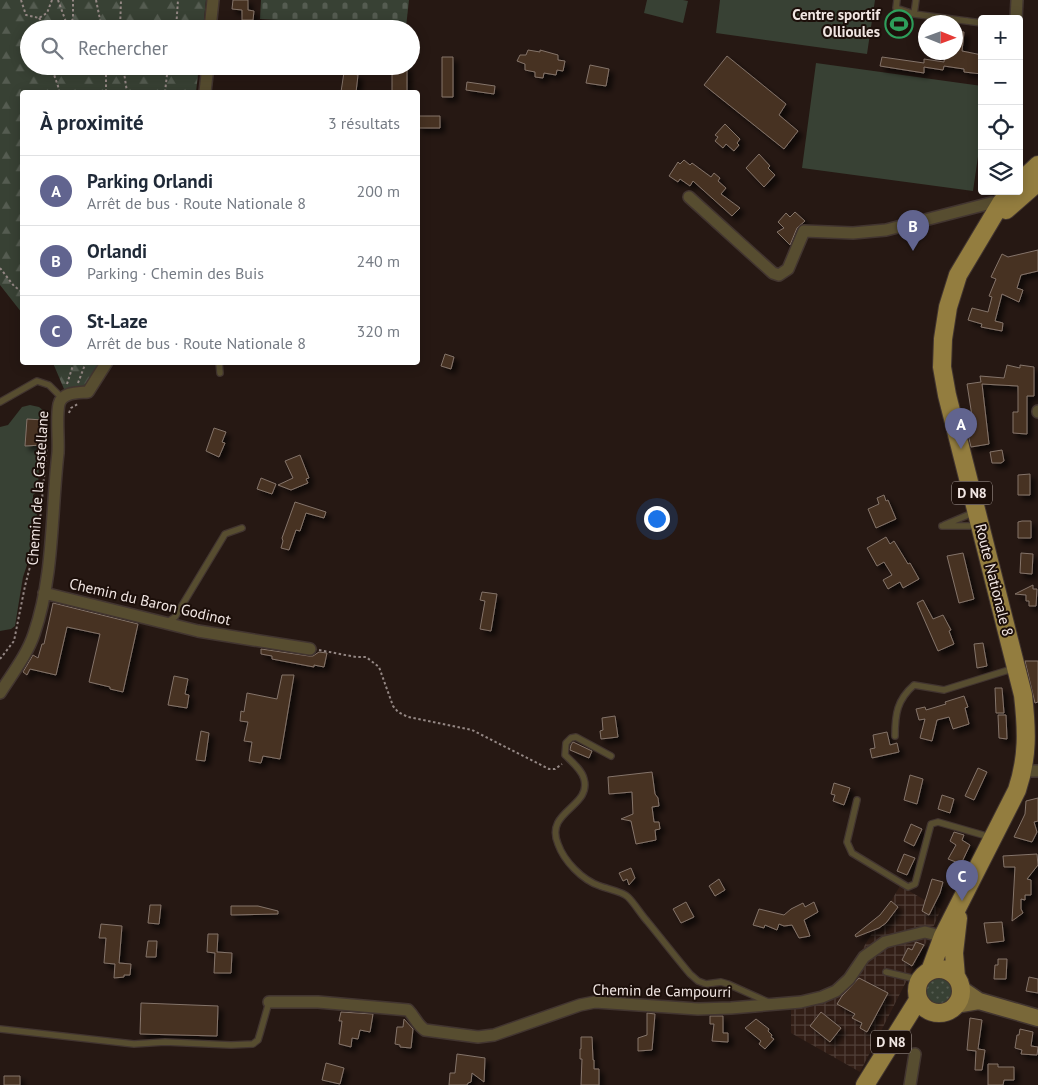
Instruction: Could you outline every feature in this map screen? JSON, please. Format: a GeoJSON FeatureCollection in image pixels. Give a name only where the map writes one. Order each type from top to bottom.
{"type":"FeatureCollection","features":[{"type":"Feature","properties":{"kind":"main road"},"geometry":{"type":"LineString","coordinates":[[1023,179],[1038,165]]}},
{"type":"Feature","properties":{"kind":"main road","name":"Route Nationale 8"},"geometry":{"type":"LineString","coordinates":[[990,222],[1038,182]]}},
{"type":"Feature","properties":{"kind":"main road","name":"Route Nationale 8"},"geometry":{"type":"LineString","coordinates":[[925,976],[949,939],[960,906],[1017,790],[1035,771],[1026,747],[1023,695],[947,395],[942,367],[943,340],[948,307],[958,275],[1006,197]]}},
{"type":"Feature","properties":{"kind":"main road","name":"Route Nationale 8"},"geometry":{"type":"LineString","coordinates":[[949,939],[954,954],[958,983]]}},
{"type":"Feature","properties":{"kind":"main road"},"geometry":{"type":"LineString","coordinates":[[958,983],[959,1000],[949,1010],[942,1013],[934,1013],[927,1010],[918,1000],[917,993],[925,976],[941,970],[951,974],[958,983],[979,1001],[1038,1018]]}},
{"type":"Feature","properties":{"kind":"main road","name":"D N8"},"geometry":{"type":"LineString","coordinates":[[865,1085],[918,1000]]}},
{"type":"Feature","properties":{"kind":"main road"},"geometry":{"type":"LineString","coordinates":[[955,1005],[979,1001]]}},
{"type":"Feature","properties":{"kind":"main road","name":"D N8"},"geometry":{"type":"LineString","coordinates":[[870,1085],[902,1040],[918,1022],[934,1013]]}},
{"type":"Feature","properties":{"kind":"street"},"geometry":{"type":"LineString","coordinates":[[211,20],[212,0]]}},
{"type":"Feature","properties":{"kind":"street"},"geometry":{"type":"LineString","coordinates":[[1016,15],[1017,0]]}},
{"type":"Feature","properties":{"kind":"street"},"geometry":{"type":"LineString","coordinates":[[205,90],[207,75]]}},
{"type":"Feature","properties":{"kind":"street"},"geometry":{"type":"LineString","coordinates":[[689,197],[773,273],[779,275],[788,269],[804,231],[853,233],[886,230],[991,203],[1006,197]]}},
{"type":"Feature","properties":{"kind":"street"},"geometry":{"type":"LineString","coordinates":[[65,396],[88,392],[105,365]]}},
{"type":"Feature","properties":{"kind":"street","name":"Chemin de la Castellane"},"geometry":{"type":"LineString","coordinates":[[0,693],[22,659],[34,635],[44,593],[52,544],[53,498],[59,444],[59,404],[65,396]]}},
{"type":"Feature","properties":{"kind":"street","name":"Chemin du Baron Godinot"},"geometry":{"type":"LineString","coordinates":[[44,593],[198,631],[310,649]]}},
{"type":"Feature","properties":{"kind":"street","name":"Chemin de Campourri"},"geometry":{"type":"LineString","coordinates":[[269,1002],[318,1002],[408,1010],[415,1017],[418,1026],[425,1030],[478,1037],[494,1035],[580,1005],[595,1002],[698,1009],[801,1002],[822,997],[836,991],[849,979],[864,957],[885,942],[925,932],[949,939]]}},
{"type":"Feature","properties":{"kind":"street"},"geometry":{"type":"LineString","coordinates":[[910,1085],[915,1054]]}},
{"type":"Feature","properties":{"kind":"lane"},"geometry":{"type":"LineString","coordinates":[[897,0],[896,8],[914,14],[978,22]]}},
{"type":"Feature","properties":{"kind":"lane"},"geometry":{"type":"LineString","coordinates":[[914,14],[916,0]]}},
{"type":"Feature","properties":{"kind":"lane"},"geometry":{"type":"LineString","coordinates":[[219,365],[220,373]]}},
{"type":"Feature","properties":{"kind":"lane"},"geometry":{"type":"LineString","coordinates":[[0,402],[37,381],[49,385],[65,396]]}},
{"type":"Feature","properties":{"kind":"lane"},"geometry":{"type":"LineString","coordinates":[[979,518],[969,526],[942,526],[979,518]]}},
{"type":"Feature","properties":{"kind":"lane"},"geometry":{"type":"LineString","coordinates":[[166,623],[175,617],[225,534],[242,528]]}},
{"type":"Feature","properties":{"kind":"lane"},"geometry":{"type":"LineString","coordinates":[[895,736],[898,705],[904,693],[914,685],[944,690],[1016,668]]}},
{"type":"Feature","properties":{"kind":"lane"},"geometry":{"type":"LineString","coordinates":[[611,756],[576,737],[571,738],[566,743],[566,756],[585,780],[582,796],[558,820],[555,827],[558,845],[572,866],[586,879],[597,886],[626,895],[690,974],[698,981],[706,984],[721,982],[728,984],[772,1004]]}},
{"type":"Feature","properties":{"kind":"lane"},"geometry":{"type":"LineString","coordinates":[[857,800],[847,842],[848,848],[852,853],[908,887],[915,884],[931,824],[938,822],[983,835],[993,840]]}},
{"type":"Feature","properties":{"kind":"lane"},"geometry":{"type":"LineString","coordinates":[[886,972],[925,976]]}},
{"type":"Feature","properties":{"kind":"lane","name":"Chemin de Campourri"},"geometry":{"type":"LineString","coordinates":[[0,1029],[134,1044],[165,1042],[253,1044],[258,1040],[269,1002]]}},
{"type":"Feature","properties":{"kind":"path"},"geometry":{"type":"LineString","coordinates":[[21,0],[26,15],[39,18],[47,14],[52,0]]}},
{"type":"Feature","properties":{"kind":"path"},"geometry":{"type":"LineString","coordinates":[[58,0],[65,20]]}},
{"type":"Feature","properties":{"kind":"path"},"geometry":{"type":"LineString","coordinates":[[72,20],[73,0]]}},
{"type":"Feature","properties":{"kind":"path"},"geometry":{"type":"LineString","coordinates":[[96,0],[100,20]]}},
{"type":"Feature","properties":{"kind":"path"},"geometry":{"type":"LineString","coordinates":[[120,20],[121,0]]}},
{"type":"Feature","properties":{"kind":"path"},"geometry":{"type":"LineString","coordinates":[[177,20],[178,0]]}},
{"type":"Feature","properties":{"kind":"path"},"geometry":{"type":"LineString","coordinates":[[54,75],[59,90]]}},
{"type":"Feature","properties":{"kind":"path"},"geometry":{"type":"LineString","coordinates":[[106,75],[106,90]]}},
{"type":"Feature","properties":{"kind":"path"},"geometry":{"type":"LineString","coordinates":[[124,75],[127,90]]}},
{"type":"Feature","properties":{"kind":"path"},"geometry":{"type":"LineString","coordinates":[[165,90],[166,75]]}},
{"type":"Feature","properties":{"kind":"path"},"geometry":{"type":"LineString","coordinates":[[0,268],[20,290]]}},
{"type":"Feature","properties":{"kind":"path"},"geometry":{"type":"LineString","coordinates":[[65,396],[73,365]]}},
{"type":"Feature","properties":{"kind":"path"},"geometry":{"type":"LineString","coordinates":[[65,396],[74,392],[85,365]]}},
{"type":"Feature","properties":{"kind":"path"},"geometry":{"type":"LineString","coordinates":[[67,417],[71,408],[81,402]]}},
{"type":"Feature","properties":{"kind":"path"},"geometry":{"type":"LineString","coordinates":[[0,659],[14,641],[25,586],[39,532],[47,438]]}},
{"type":"Feature","properties":{"kind":"path"},"geometry":{"type":"LineString","coordinates":[[310,649],[366,657],[379,667],[393,706],[398,712],[408,717],[472,730],[549,769],[555,769],[569,759]]}},
{"type":"Feature","properties":{"kind":"shaded area"},"geometry":{"type":"Polygon","coordinates":[[[900,886],[941,909],[929,937],[860,1072],[791,1033],[791,1009],[834,997],[900,886]]]}},
{"type":"Feature","properties":{"kind":"green space"},"geometry":{"type":"Polygon","coordinates":[[[0,0],[206,0],[204,20],[20,20],[20,75],[198,75],[196,90],[20,90],[20,310],[0,285],[0,0]]]}},
{"type":"Feature","properties":{"kind":"green space"},"geometry":{"type":"Polygon","coordinates":[[[261,0],[409,0],[407,20],[260,19],[261,0]]]}},
{"type":"Feature","properties":{"kind":"green space"},"geometry":{"type":"Polygon","coordinates":[[[647,0],[688,1],[683,23],[644,13],[647,0]]]}},
{"type":"Feature","properties":{"kind":"green space"},"geometry":{"type":"Polygon","coordinates":[[[720,0],[875,0],[867,54],[716,33],[720,0]]]}},
{"type":"Feature","properties":{"kind":"green space"},"geometry":{"type":"Polygon","coordinates":[[[816,63],[978,85],[978,157],[973,191],[802,168],[816,63]]]}},
{"type":"Feature","properties":{"kind":"green space"},"geometry":{"type":"Polygon","coordinates":[[[54,365],[103,365],[89,390],[64,389],[54,365]]]}},
{"type":"Feature","properties":{"kind":"green space"},"geometry":{"type":"Polygon","coordinates":[[[30,405],[39,407],[49,415],[46,456],[39,460],[38,491],[33,495],[33,500],[38,502],[34,544],[23,577],[15,626],[11,629],[0,631],[0,427],[8,425],[22,407],[30,405]]]}},
{"type":"Feature","properties":{"kind":"green space"},"geometry":{"type":"Polygon","coordinates":[[[935,969],[941,969],[951,974],[960,994],[950,1009],[941,1014],[927,1010],[918,996],[917,989],[919,981],[924,975],[935,969]]]}},
{"type":"Feature","properties":{"kind":"building"},"geometry":{"type":"Polygon","coordinates":[[[233,0],[248,0],[248,10],[254,11],[253,20],[242,20],[242,10],[232,9],[233,0]]]}},
{"type":"Feature","properties":{"kind":"building"},"geometry":{"type":"Polygon","coordinates":[[[528,50],[540,52],[540,50],[558,55],[558,60],[565,61],[563,71],[557,70],[556,75],[544,73],[543,78],[535,77],[535,72],[525,70],[525,64],[517,61],[520,55],[526,55],[528,50]]]}},
{"type":"Feature","properties":{"kind":"building"},"geometry":{"type":"Polygon","coordinates":[[[963,51],[978,54],[978,74],[964,72],[964,69],[944,66],[943,70],[924,67],[924,73],[880,66],[882,57],[924,63],[924,60],[944,62],[944,60],[963,60],[963,51]]]}},
{"type":"Feature","properties":{"kind":"building"},"geometry":{"type":"Polygon","coordinates":[[[727,56],[786,104],[779,115],[798,131],[784,149],[704,85],[727,56]]]}},
{"type":"Feature","properties":{"kind":"building"},"geometry":{"type":"Polygon","coordinates":[[[442,57],[453,57],[453,97],[442,97],[442,57]]]}},
{"type":"Feature","properties":{"kind":"building"},"geometry":{"type":"Polygon","coordinates":[[[590,65],[609,69],[606,86],[586,83],[590,65]]]}},
{"type":"Feature","properties":{"kind":"building"},"geometry":{"type":"Polygon","coordinates":[[[344,75],[358,75],[356,90],[341,90],[344,75]]]}},
{"type":"Feature","properties":{"kind":"building"},"geometry":{"type":"Polygon","coordinates":[[[392,75],[407,75],[407,90],[392,90],[392,75]]]}},
{"type":"Feature","properties":{"kind":"building"},"geometry":{"type":"Polygon","coordinates":[[[467,82],[495,86],[494,94],[466,90],[467,82]]]}},
{"type":"Feature","properties":{"kind":"building"},"geometry":{"type":"Polygon","coordinates":[[[420,116],[440,116],[440,128],[420,128],[420,116]]]}},
{"type":"Feature","properties":{"kind":"building"},"geometry":{"type":"Polygon","coordinates":[[[725,124],[740,139],[737,143],[739,145],[734,151],[726,144],[723,148],[715,141],[718,137],[715,135],[725,124]]]}},
{"type":"Feature","properties":{"kind":"building"},"geometry":{"type":"Polygon","coordinates":[[[759,154],[775,175],[764,187],[746,168],[759,154]]]}},
{"type":"Feature","properties":{"kind":"building"},"geometry":{"type":"Polygon","coordinates":[[[684,160],[690,165],[692,163],[711,177],[714,173],[720,178],[718,181],[726,188],[721,194],[740,208],[732,216],[693,181],[690,186],[680,179],[678,182],[669,176],[678,162],[680,164],[684,160]]]}},
{"type":"Feature","properties":{"kind":"building"},"geometry":{"type":"Polygon","coordinates":[[[795,212],[805,221],[797,228],[790,245],[777,232],[784,228],[778,222],[786,213],[790,217],[795,212]]]}},
{"type":"Feature","properties":{"kind":"building"},"geometry":{"type":"Polygon","coordinates":[[[1038,250],[1038,271],[1021,275],[1017,288],[1023,290],[1019,302],[1002,294],[995,321],[1003,323],[1002,331],[981,327],[982,324],[968,320],[972,308],[988,312],[992,297],[989,296],[996,279],[991,277],[1002,254],[1008,257],[1038,250]]]}},
{"type":"Feature","properties":{"kind":"building"},"geometry":{"type":"Polygon","coordinates":[[[445,354],[454,357],[451,369],[441,366],[445,354]]]}},
{"type":"Feature","properties":{"kind":"building"},"geometry":{"type":"Polygon","coordinates":[[[1007,365],[1020,368],[1020,365],[1034,367],[1034,396],[1027,396],[1027,434],[1013,433],[1013,412],[1018,412],[1018,386],[982,384],[989,444],[971,447],[964,418],[972,416],[967,384],[981,382],[980,376],[1004,378],[1007,365]]]}},
{"type":"Feature","properties":{"kind":"building"},"geometry":{"type":"Polygon","coordinates":[[[27,419],[43,420],[41,445],[25,446],[27,419]]]}},
{"type":"Feature","properties":{"kind":"building"},"geometry":{"type":"Polygon","coordinates":[[[214,428],[226,432],[222,442],[225,443],[219,457],[206,451],[214,428]]]}},
{"type":"Feature","properties":{"kind":"building"},"geometry":{"type":"Polygon","coordinates":[[[1002,450],[1004,461],[992,463],[990,452],[1002,450]]]}},
{"type":"Feature","properties":{"kind":"building"},"geometry":{"type":"Polygon","coordinates":[[[300,455],[309,478],[306,479],[308,483],[291,490],[278,485],[293,478],[285,461],[300,455]]]}},
{"type":"Feature","properties":{"kind":"building"},"geometry":{"type":"Polygon","coordinates":[[[1030,474],[1030,495],[1018,495],[1018,475],[1030,474]]]}},
{"type":"Feature","properties":{"kind":"building"},"geometry":{"type":"Polygon","coordinates":[[[261,478],[276,484],[272,494],[257,489],[261,478]]]}},
{"type":"Feature","properties":{"kind":"building"},"geometry":{"type":"Polygon","coordinates":[[[884,495],[896,519],[876,528],[868,509],[879,504],[877,498],[884,495]]]}},
{"type":"Feature","properties":{"kind":"building"},"geometry":{"type":"Polygon","coordinates":[[[295,502],[326,512],[324,518],[306,513],[300,531],[296,530],[289,550],[281,548],[282,538],[295,502]]]}},
{"type":"Feature","properties":{"kind":"building"},"geometry":{"type":"Polygon","coordinates":[[[1031,521],[1031,538],[1018,538],[1018,522],[1031,521]]]}},
{"type":"Feature","properties":{"kind":"building"},"geometry":{"type":"Polygon","coordinates":[[[886,537],[890,544],[894,541],[919,579],[903,588],[900,582],[888,589],[883,580],[892,575],[884,562],[877,566],[867,548],[886,537]]]}},
{"type":"Feature","properties":{"kind":"building"},"geometry":{"type":"Polygon","coordinates":[[[963,553],[974,599],[959,603],[947,556],[963,553]]]}},
{"type":"Feature","properties":{"kind":"building"},"geometry":{"type":"Polygon","coordinates":[[[1021,553],[1033,554],[1032,574],[1020,573],[1021,553]]]}},
{"type":"Feature","properties":{"kind":"building"},"geometry":{"type":"Polygon","coordinates":[[[1033,585],[1033,589],[1037,589],[1036,606],[1029,606],[1029,601],[1026,601],[1026,595],[1015,594],[1033,585]]]}},
{"type":"Feature","properties":{"kind":"building"},"geometry":{"type":"Polygon","coordinates":[[[482,592],[497,594],[491,631],[480,629],[485,601],[480,600],[482,592]]]}},
{"type":"Feature","properties":{"kind":"building"},"geometry":{"type":"Polygon","coordinates":[[[923,600],[933,619],[943,615],[951,630],[949,631],[954,644],[938,651],[917,603],[923,600]]]}},
{"type":"Feature","properties":{"kind":"building"},"geometry":{"type":"Polygon","coordinates":[[[53,603],[138,624],[123,692],[89,682],[100,634],[67,627],[56,675],[30,669],[27,675],[23,672],[33,655],[38,658],[42,644],[44,644],[53,603]]]}},
{"type":"Feature","properties":{"kind":"building"},"geometry":{"type":"Polygon","coordinates":[[[983,643],[987,666],[977,668],[974,644],[983,643]]]}},
{"type":"Feature","properties":{"kind":"building"},"geometry":{"type":"Polygon","coordinates":[[[261,649],[309,656],[319,652],[327,653],[324,667],[314,665],[314,667],[272,659],[272,656],[261,654],[261,649]]]}},
{"type":"Feature","properties":{"kind":"building"},"geometry":{"type":"Polygon","coordinates":[[[1025,661],[1038,661],[1038,702],[1035,703],[1025,661]]]}},
{"type":"Feature","properties":{"kind":"building"},"geometry":{"type":"Polygon","coordinates":[[[282,675],[294,675],[280,759],[263,756],[261,763],[249,761],[252,742],[244,741],[248,722],[240,721],[241,711],[244,712],[247,693],[277,699],[282,675]]]}},
{"type":"Feature","properties":{"kind":"building"},"geometry":{"type":"Polygon","coordinates":[[[174,676],[188,679],[185,694],[189,695],[187,708],[168,705],[174,676]]]}},
{"type":"Feature","properties":{"kind":"building"},"geometry":{"type":"Polygon","coordinates":[[[995,688],[1002,688],[1004,713],[996,713],[995,688]]]}},
{"type":"Feature","properties":{"kind":"building"},"geometry":{"type":"Polygon","coordinates":[[[964,696],[968,707],[965,708],[969,724],[953,729],[949,717],[937,720],[932,741],[920,738],[925,719],[919,720],[916,709],[925,707],[926,710],[964,696]]]}},
{"type":"Feature","properties":{"kind":"building"},"geometry":{"type":"Polygon","coordinates":[[[998,715],[1006,715],[1007,739],[999,738],[998,715]]]}},
{"type":"Feature","properties":{"kind":"building"},"geometry":{"type":"Polygon","coordinates":[[[615,716],[618,737],[601,739],[600,731],[603,730],[602,718],[615,716]]]}},
{"type":"Feature","properties":{"kind":"building"},"geometry":{"type":"Polygon","coordinates":[[[201,731],[209,733],[205,761],[196,760],[201,731]]]}},
{"type":"Feature","properties":{"kind":"building"},"geometry":{"type":"Polygon","coordinates":[[[887,732],[890,745],[897,743],[899,752],[872,758],[870,749],[875,748],[873,735],[887,732]]]}},
{"type":"Feature","properties":{"kind":"building"},"geometry":{"type":"Polygon","coordinates":[[[573,742],[592,751],[589,758],[570,750],[573,742]]]}},
{"type":"Feature","properties":{"kind":"building"},"geometry":{"type":"Polygon","coordinates":[[[978,768],[987,772],[974,800],[965,796],[978,768]]]}},
{"type":"Feature","properties":{"kind":"building"},"geometry":{"type":"Polygon","coordinates":[[[652,772],[659,806],[652,807],[654,822],[659,822],[660,829],[655,830],[656,840],[636,844],[631,821],[621,819],[633,814],[632,792],[609,794],[608,777],[652,772]]]}},
{"type":"Feature","properties":{"kind":"building"},"geometry":{"type":"Polygon","coordinates":[[[910,775],[923,779],[917,804],[904,800],[910,775]]]}},
{"type":"Feature","properties":{"kind":"building"},"geometry":{"type":"Polygon","coordinates":[[[834,783],[850,788],[844,805],[833,801],[835,795],[831,794],[834,783]]]}},
{"type":"Feature","properties":{"kind":"building"},"geometry":{"type":"Polygon","coordinates":[[[942,795],[954,799],[950,813],[938,809],[942,795]]]}},
{"type":"Feature","properties":{"kind":"building"},"geometry":{"type":"Polygon","coordinates":[[[1038,798],[1038,821],[1034,822],[1037,832],[1032,842],[1014,837],[1025,814],[1026,801],[1038,798]]]}},
{"type":"Feature","properties":{"kind":"building"},"geometry":{"type":"Polygon","coordinates":[[[911,824],[922,829],[914,846],[904,841],[911,824]]]}},
{"type":"Feature","properties":{"kind":"building"},"geometry":{"type":"Polygon","coordinates":[[[954,832],[964,835],[962,840],[970,845],[961,864],[948,859],[956,845],[950,841],[954,832]]]}},
{"type":"Feature","properties":{"kind":"building"},"geometry":{"type":"Polygon","coordinates":[[[904,854],[915,858],[907,875],[897,871],[904,854]]]}},
{"type":"Feature","properties":{"kind":"building"},"geometry":{"type":"Polygon","coordinates":[[[1037,854],[1038,865],[1027,879],[1031,880],[1031,895],[1025,895],[1025,900],[1021,899],[1023,913],[1012,921],[1015,867],[1004,867],[1003,856],[1037,854]]]}},
{"type":"Feature","properties":{"kind":"building"},"geometry":{"type":"Polygon","coordinates":[[[631,868],[635,878],[629,885],[627,879],[623,881],[619,873],[631,868]]]}},
{"type":"Feature","properties":{"kind":"building"},"geometry":{"type":"Polygon","coordinates":[[[719,879],[725,890],[715,896],[709,886],[719,879]]]}},
{"type":"Feature","properties":{"kind":"building"},"geometry":{"type":"Polygon","coordinates":[[[932,879],[943,882],[940,893],[929,915],[922,911],[932,879]]]}},
{"type":"Feature","properties":{"kind":"building"},"geometry":{"type":"Polygon","coordinates":[[[891,901],[898,907],[886,923],[879,928],[856,937],[855,935],[880,915],[891,901]]]}},
{"type":"Feature","properties":{"kind":"building"},"geometry":{"type":"Polygon","coordinates":[[[686,902],[694,917],[681,923],[673,909],[686,902]]]}},
{"type":"Feature","properties":{"kind":"building"},"geometry":{"type":"Polygon","coordinates":[[[814,902],[818,912],[804,920],[810,936],[799,938],[792,925],[784,926],[779,924],[777,930],[765,925],[764,928],[753,925],[759,909],[784,915],[803,903],[805,907],[814,902]]]}},
{"type":"Feature","properties":{"kind":"building"},"geometry":{"type":"Polygon","coordinates":[[[150,905],[161,905],[159,924],[148,923],[150,905]]]}},
{"type":"Feature","properties":{"kind":"building"},"geometry":{"type":"Polygon","coordinates":[[[231,906],[258,906],[278,911],[278,914],[231,915],[231,906]]]}},
{"type":"Feature","properties":{"kind":"building"},"geometry":{"type":"Polygon","coordinates":[[[1002,922],[1004,941],[987,943],[984,923],[1002,922]]]}},
{"type":"Feature","properties":{"kind":"building"},"geometry":{"type":"Polygon","coordinates":[[[101,924],[122,926],[119,963],[131,964],[130,975],[114,978],[115,964],[104,963],[106,938],[99,938],[101,924]]]}},
{"type":"Feature","properties":{"kind":"building"},"geometry":{"type":"Polygon","coordinates":[[[208,934],[218,934],[217,952],[232,953],[231,973],[214,973],[215,953],[207,952],[208,934]]]}},
{"type":"Feature","properties":{"kind":"building"},"geometry":{"type":"Polygon","coordinates":[[[148,941],[157,941],[156,957],[146,957],[148,941]]]}},
{"type":"Feature","properties":{"kind":"building"},"geometry":{"type":"Polygon","coordinates":[[[916,942],[924,945],[912,966],[902,960],[908,948],[912,950],[916,942]]]}},
{"type":"Feature","properties":{"kind":"building"},"geometry":{"type":"Polygon","coordinates":[[[998,959],[1007,959],[1006,979],[994,979],[995,965],[998,965],[998,959]]]}},
{"type":"Feature","properties":{"kind":"building"},"geometry":{"type":"Polygon","coordinates":[[[1029,977],[1038,979],[1038,993],[1026,991],[1029,977]]]}},
{"type":"Feature","properties":{"kind":"building"},"geometry":{"type":"Polygon","coordinates":[[[859,978],[888,993],[867,1032],[860,1028],[862,1023],[852,1018],[855,1014],[837,1004],[859,978]]]}},
{"type":"Feature","properties":{"kind":"building"},"geometry":{"type":"Polygon","coordinates":[[[141,1003],[218,1006],[217,1036],[140,1034],[141,1003]]]}},
{"type":"Feature","properties":{"kind":"building"},"geometry":{"type":"Polygon","coordinates":[[[341,1012],[373,1014],[370,1032],[360,1030],[358,1039],[352,1038],[351,1047],[339,1044],[342,1021],[339,1021],[341,1012]]]}},
{"type":"Feature","properties":{"kind":"building"},"geometry":{"type":"Polygon","coordinates":[[[821,1012],[841,1028],[830,1042],[810,1026],[821,1012]]]}},
{"type":"Feature","properties":{"kind":"building"},"geometry":{"type":"Polygon","coordinates":[[[647,1013],[655,1014],[652,1050],[638,1051],[638,1038],[647,1035],[647,1013]]]}},
{"type":"Feature","properties":{"kind":"building"},"geometry":{"type":"Polygon","coordinates":[[[710,1016],[723,1016],[723,1033],[728,1033],[728,1042],[712,1041],[714,1024],[710,1024],[710,1016]]]}},
{"type":"Feature","properties":{"kind":"building"},"geometry":{"type":"Polygon","coordinates":[[[970,1018],[982,1020],[978,1049],[985,1050],[982,1070],[975,1070],[976,1051],[967,1050],[970,1018]]]}},
{"type":"Feature","properties":{"kind":"building"},"geometry":{"type":"Polygon","coordinates":[[[404,1019],[413,1029],[411,1048],[400,1047],[400,1045],[395,1044],[397,1027],[403,1027],[404,1019]]]}},
{"type":"Feature","properties":{"kind":"building"},"geometry":{"type":"Polygon","coordinates":[[[756,1019],[769,1029],[771,1037],[774,1039],[765,1049],[759,1044],[761,1041],[745,1028],[756,1019]]]}},
{"type":"Feature","properties":{"kind":"building"},"geometry":{"type":"Polygon","coordinates":[[[1020,1029],[1033,1032],[1031,1046],[1038,1047],[1037,1055],[1021,1054],[1022,1050],[1015,1048],[1020,1029]]]}},
{"type":"Feature","properties":{"kind":"building"},"geometry":{"type":"Polygon","coordinates":[[[581,1037],[592,1037],[594,1069],[599,1069],[599,1085],[581,1085],[581,1037]]]}},
{"type":"Feature","properties":{"kind":"building"},"geometry":{"type":"Polygon","coordinates":[[[457,1054],[485,1058],[484,1082],[472,1073],[471,1082],[467,1085],[449,1085],[450,1073],[455,1073],[457,1054]]]}},
{"type":"Feature","properties":{"kind":"building"},"geometry":{"type":"Polygon","coordinates":[[[326,1063],[344,1068],[340,1084],[322,1080],[326,1063]]]}},
{"type":"Feature","properties":{"kind":"building"},"geometry":{"type":"Polygon","coordinates":[[[988,1064],[998,1064],[998,1067],[1014,1067],[1014,1080],[1004,1080],[1003,1085],[988,1085],[988,1064]]]}},
{"type":"Feature","properties":{"kind":"building"},"geometry":{"type":"Polygon","coordinates":[[[4,1076],[20,1076],[20,1085],[4,1085],[4,1076]]]}},
{"type":"Feature","properties":{"kind":"place","name":"Centre sportif Ollioules"},"geometry":{"type":"Point","coordinates":[899,24]}},
{"type":"Feature","properties":{"kind":"place","name":"Orlandi"},"geometry":{"type":"Point","coordinates":[913,251]}},
{"type":"Feature","properties":{"kind":"place","name":"Parking Orlandi"},"geometry":{"type":"Point","coordinates":[961,449]}},
{"type":"Feature","properties":{"kind":"place","name":"St-Laze"},"geometry":{"type":"Point","coordinates":[962,901]}}]}
